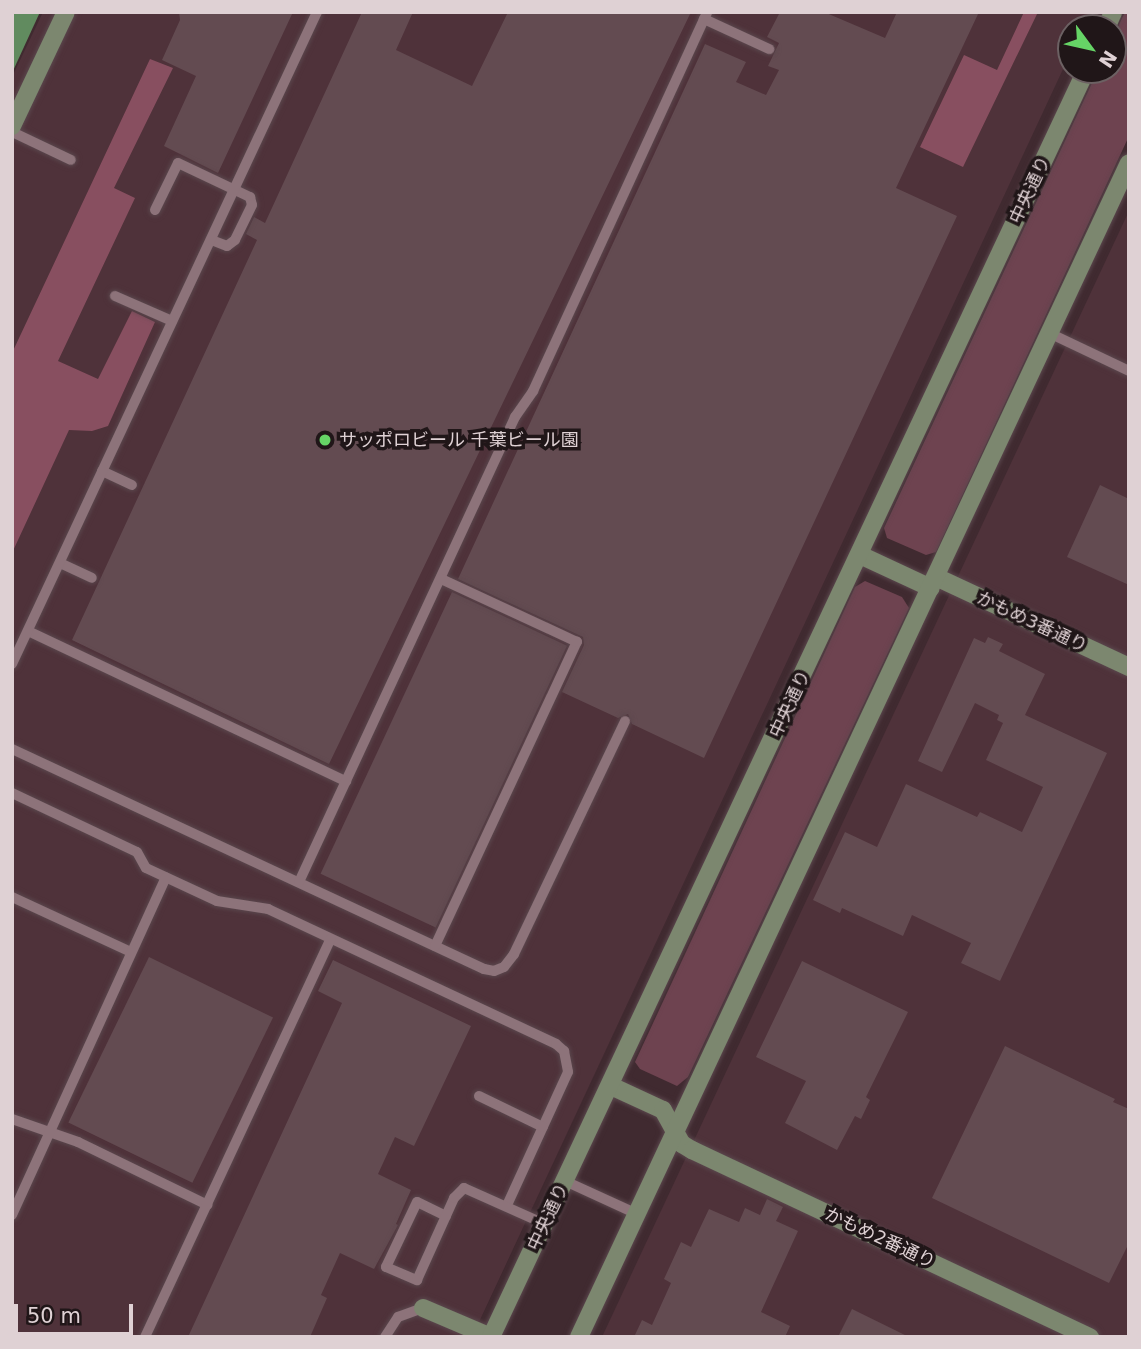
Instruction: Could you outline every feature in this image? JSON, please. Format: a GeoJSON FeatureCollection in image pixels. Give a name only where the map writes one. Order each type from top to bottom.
{"type":"FeatureCollection","features":[{"type":"Feature","properties":{"kind":"street"},"geometry":{"type":"LineString","coordinates":[[12,126],[66,12]]}},
{"type":"Feature","properties":{"kind":"street","name":"中央通り"},"geometry":{"type":"LineString","coordinates":[[491,1337],[1079,84]]}},
{"type":"Feature","properties":{"kind":"street"},"geometry":{"type":"LineString","coordinates":[[579,1337],[1129,163]]}},
{"type":"Feature","properties":{"kind":"street","name":"かもめ3番通り"},"geometry":{"type":"LineString","coordinates":[[859,555],[933,582],[1129,667]]}},
{"type":"Feature","properties":{"kind":"street","name":"かもめ2番通り"},"geometry":{"type":"LineString","coordinates":[[611,1086],[663,1110],[682,1144],[692,1150],[1090,1337]]}},
{"type":"Feature","properties":{"kind":"street"},"geometry":{"type":"LineString","coordinates":[[423,1308],[491,1337]]}},
{"type":"Feature","properties":{"kind":"lane"},"geometry":{"type":"LineString","coordinates":[[12,664],[317,12]]}},
{"type":"Feature","properties":{"kind":"lane"},"geometry":{"type":"LineString","coordinates":[[299,882],[515,417],[538,379],[705,16],[769,49]]}},
{"type":"Feature","properties":{"kind":"lane"},"geometry":{"type":"LineString","coordinates":[[12,132],[72,160]]}},
{"type":"Feature","properties":{"kind":"lane"},"geometry":{"type":"LineString","coordinates":[[155,210],[178,163],[250,197],[252,205],[235,240],[227,246],[211,240]]}},
{"type":"Feature","properties":{"kind":"lane"},"geometry":{"type":"LineString","coordinates":[[115,296],[172,321]]}},
{"type":"Feature","properties":{"kind":"lane"},"geometry":{"type":"LineString","coordinates":[[1049,333],[1129,371]]}},
{"type":"Feature","properties":{"kind":"lane"},"geometry":{"type":"LineString","coordinates":[[103,471],[132,485]]}},
{"type":"Feature","properties":{"kind":"lane"},"geometry":{"type":"LineString","coordinates":[[60,563],[92,578]]}},
{"type":"Feature","properties":{"kind":"lane"},"geometry":{"type":"LineString","coordinates":[[435,946],[577,642],[441,579]]}},
{"type":"Feature","properties":{"kind":"lane"},"geometry":{"type":"LineString","coordinates":[[28,631],[346,781]]}},
{"type":"Feature","properties":{"kind":"lane"},"geometry":{"type":"LineString","coordinates":[[12,749],[484,969],[494,971],[504,967],[514,954],[625,721]]}},
{"type":"Feature","properties":{"kind":"lane"},"geometry":{"type":"LineString","coordinates":[[12,793],[137,852],[146,868],[217,901],[268,909],[556,1044],[564,1051],[568,1072],[507,1206]]}},
{"type":"Feature","properties":{"kind":"lane"},"geometry":{"type":"LineString","coordinates":[[12,1214],[166,877]]}},
{"type":"Feature","properties":{"kind":"lane"},"geometry":{"type":"LineString","coordinates":[[12,897],[131,952]]}},
{"type":"Feature","properties":{"kind":"lane"},"geometry":{"type":"LineString","coordinates":[[145,1337],[331,939]]}},
{"type":"Feature","properties":{"kind":"lane"},"geometry":{"type":"LineString","coordinates":[[479,1096],[543,1127]]}},
{"type":"Feature","properties":{"kind":"lane"},"geometry":{"type":"LineString","coordinates":[[12,1119],[48,1134],[78,1142],[208,1205]]}},
{"type":"Feature","properties":{"kind":"lane"},"geometry":{"type":"LineString","coordinates":[[565,1181],[637,1214]]}},
{"type":"Feature","properties":{"kind":"lane"},"geometry":{"type":"LineString","coordinates":[[446,1216],[417,1202],[386,1267],[417,1280],[446,1216],[454,1198],[464,1188],[545,1224]]}},
{"type":"Feature","properties":{"kind":"lane"},"geometry":{"type":"LineString","coordinates":[[385,1337],[398,1317],[423,1308]]}},
{"type":"Feature","properties":{"kind":"shaded area"},"geometry":{"type":"Polygon","coordinates":[[[12,12],[40,12],[12,73],[12,12]]]}},
{"type":"Feature","properties":{"kind":"shaded area"},"geometry":{"type":"Polygon","coordinates":[[[43,12],[1090,12],[1057,14],[1057,82],[472,1337],[12,1337],[12,77],[43,12]]]}},
{"type":"Feature","properties":{"kind":"shaded area"},"geometry":{"type":"Polygon","coordinates":[[[1024,12],[1038,12],[963,167],[920,147],[964,55],[997,70],[1024,12]]]}},
{"type":"Feature","properties":{"kind":"shaded area"},"geometry":{"type":"Polygon","coordinates":[[[1129,12],[1129,136],[936,552],[926,555],[887,538],[884,528],[1091,84],[1127,84],[1127,14],[1124,14],[1129,12]]]}},
{"type":"Feature","properties":{"kind":"shaded area"},"geometry":{"type":"Polygon","coordinates":[[[150,59],[173,68],[114,188],[135,198],[58,361],[98,379],[132,311],[155,322],[108,426],[92,431],[69,430],[12,553],[12,353],[150,59]]]}},
{"type":"Feature","properties":{"kind":"shaded area"},"geometry":{"type":"Polygon","coordinates":[[[1129,211],[1129,1337],[602,1337],[1129,211]]]}},
{"type":"Feature","properties":{"kind":"shaded area"},"geometry":{"type":"Polygon","coordinates":[[[865,581],[902,597],[909,608],[688,1077],[677,1086],[640,1069],[635,1062],[855,587],[865,581]]]}},
{"type":"Feature","properties":{"kind":"building"},"geometry":{"type":"Polygon","coordinates":[[[179,12],[293,12],[218,173],[164,146],[196,76],[162,60],[180,20],[179,12]]]}},
{"type":"Feature","properties":{"kind":"building","name":"サッポロビール 千葉ビール園"},"geometry":{"type":"Polygon","coordinates":[[[362,12],[413,12],[396,50],[472,86],[508,12],[691,12],[329,764],[72,640],[257,240],[246,234],[254,217],[265,223],[362,12]]]}},
{"type":"Feature","properties":{"kind":"building"},"geometry":{"type":"Polygon","coordinates":[[[780,12],[824,12],[885,38],[897,12],[979,12],[896,188],[957,216],[704,758],[632,724],[628,714],[618,718],[562,692],[584,645],[583,637],[458,579],[705,44],[746,62],[736,82],[766,95],[779,70],[768,66],[779,43],[767,37],[780,12]]]}},
{"type":"Feature","properties":{"kind":"building"},"geometry":{"type":"Polygon","coordinates":[[[1100,485],[1129,499],[1129,585],[1067,557],[1100,485]]]}},
{"type":"Feature","properties":{"kind":"building"},"geometry":{"type":"Polygon","coordinates":[[[452,592],[567,646],[436,928],[321,874],[452,592]]]}},
{"type":"Feature","properties":{"kind":"building"},"geometry":{"type":"Polygon","coordinates":[[[988,637],[1003,644],[999,651],[1045,674],[1025,715],[1107,753],[1000,981],[961,963],[971,943],[912,915],[903,936],[842,908],[840,913],[813,900],[845,832],[877,847],[906,784],[977,817],[980,812],[1022,832],[1043,787],[986,760],[1003,723],[997,720],[999,715],[975,703],[942,772],[918,761],[974,638],[985,643],[988,637]]]}},
{"type":"Feature","properties":{"kind":"building"},"geometry":{"type":"Polygon","coordinates":[[[149,957],[273,1017],[192,1183],[68,1122],[149,957]]]}},
{"type":"Feature","properties":{"kind":"building"},"geometry":{"type":"Polygon","coordinates":[[[333,960],[471,1026],[414,1146],[395,1137],[378,1174],[411,1190],[396,1224],[398,1225],[374,1269],[340,1253],[321,1295],[327,1298],[310,1337],[188,1337],[342,1003],[318,991],[333,960]]]}},
{"type":"Feature","properties":{"kind":"building"},"geometry":{"type":"Polygon","coordinates":[[[802,961],[908,1012],[866,1097],[870,1100],[861,1119],[855,1116],[837,1150],[785,1123],[806,1081],[756,1057],[802,961]]]}},
{"type":"Feature","properties":{"kind":"building"},"geometry":{"type":"Polygon","coordinates":[[[1005,1046],[1115,1099],[1113,1102],[1129,1109],[1129,1243],[1109,1283],[932,1198],[1005,1046]]]}},
{"type":"Feature","properties":{"kind":"building"},"geometry":{"type":"Polygon","coordinates":[[[767,1199],[783,1207],[776,1221],[798,1231],[761,1312],[790,1326],[785,1337],[634,1337],[642,1320],[652,1325],[671,1283],[664,1279],[681,1242],[691,1247],[709,1209],[739,1222],[745,1208],[760,1215],[767,1199]]]}},
{"type":"Feature","properties":{"kind":"building"},"geometry":{"type":"Polygon","coordinates":[[[852,1309],[909,1337],[838,1337],[852,1309]]]}},
{"type":"Feature","properties":{"kind":"place","name":"サッポロビール 千葉ビール園"},"geometry":{"type":"Point","coordinates":[325,440]}}]}
